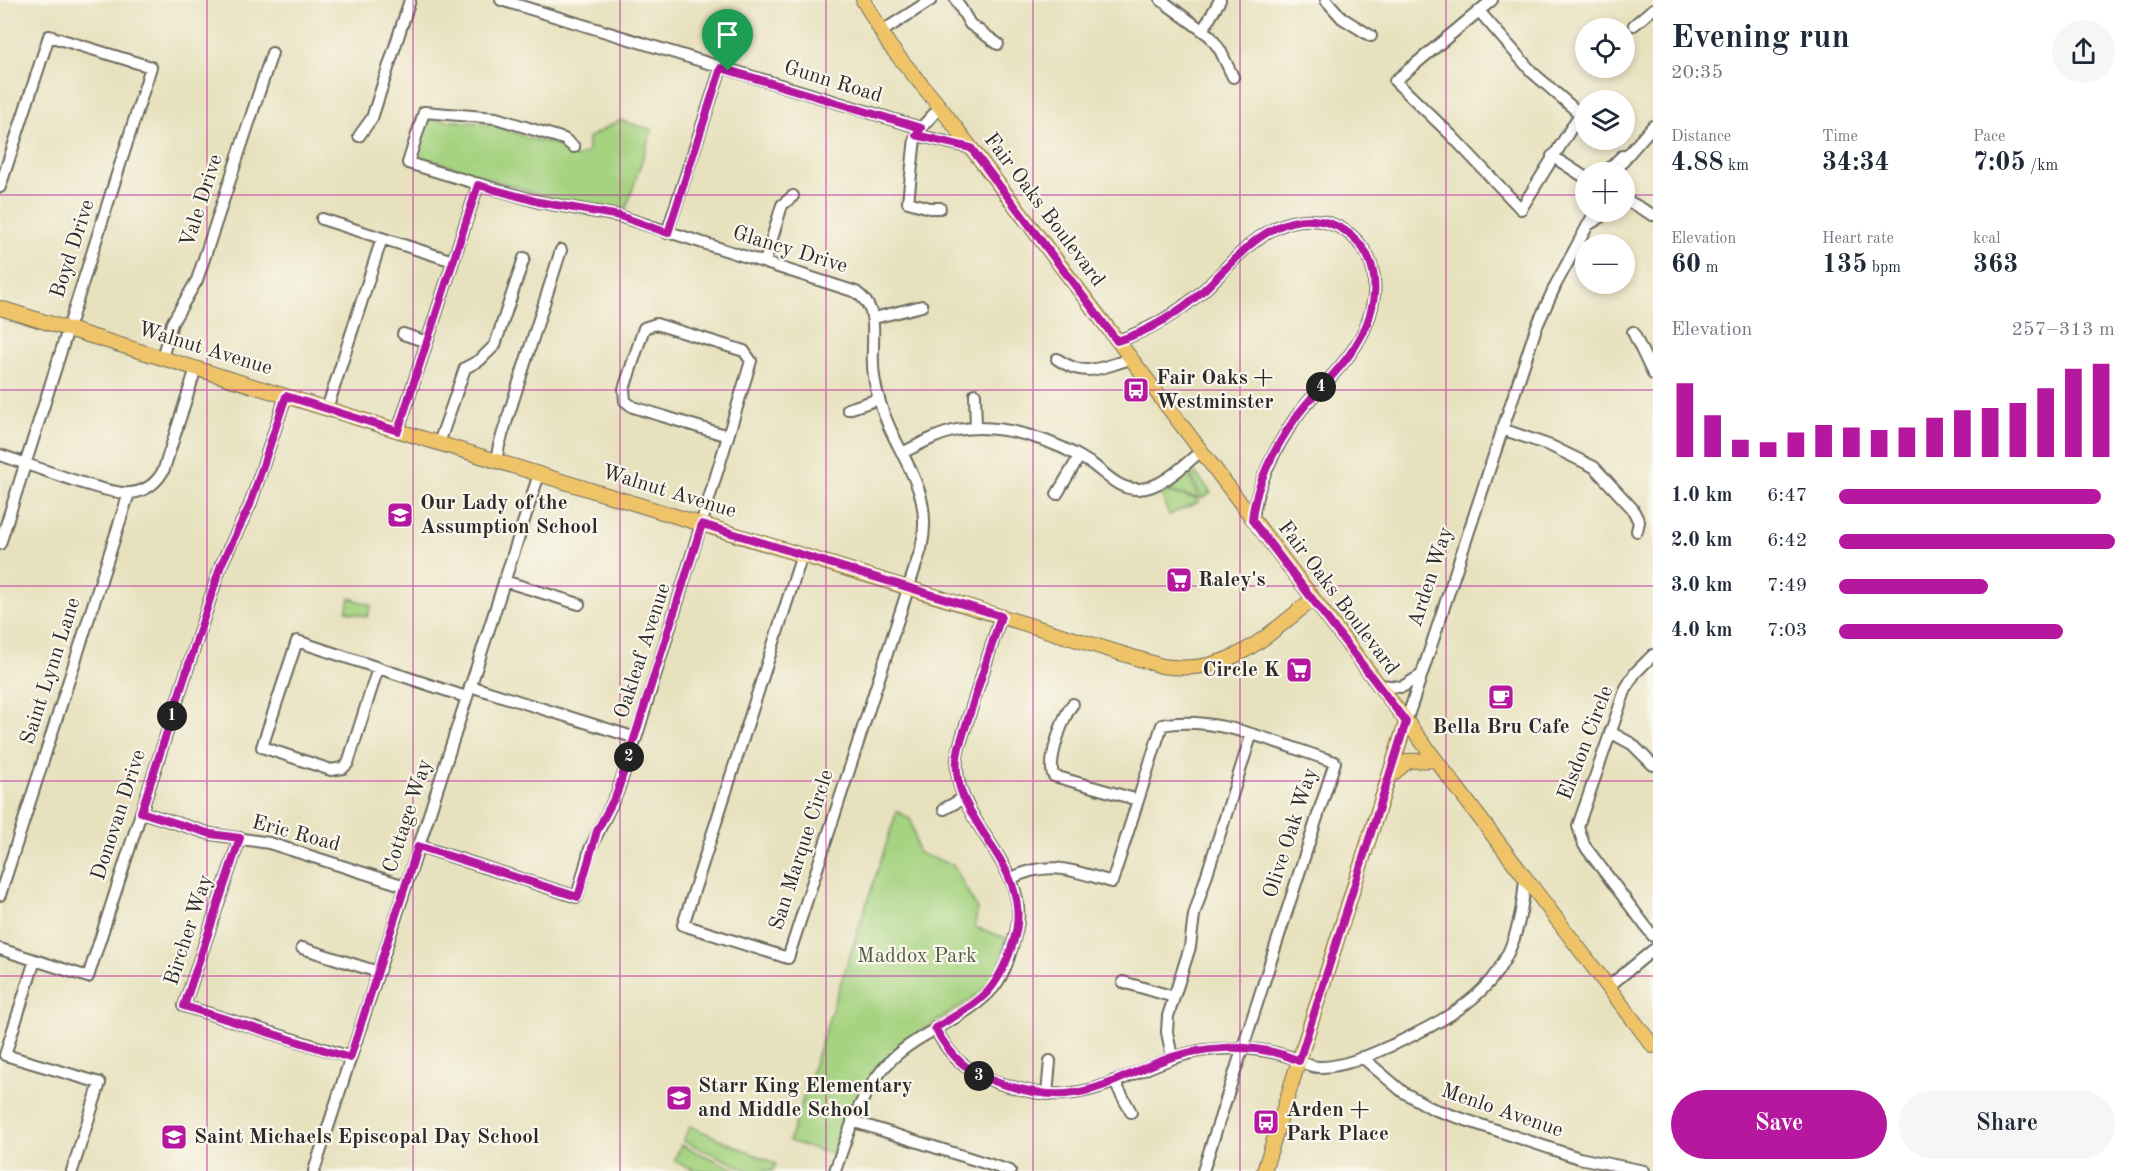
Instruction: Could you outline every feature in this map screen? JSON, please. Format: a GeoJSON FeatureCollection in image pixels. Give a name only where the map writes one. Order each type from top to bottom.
{"type":"FeatureCollection","features":[{"type":"Feature","properties":{"kind":"main road","name":"Fair Oaks Boulevard"},"geometry":{"type":"LineString","coordinates":[[863,0],[881,32],[1653,1046]]}},
{"type":"Feature","properties":{"kind":"main road","name":"Walnut Avenue"},"geometry":{"type":"LineString","coordinates":[[0,308],[1162,666],[1198,668],[1221,663],[1243,653],[1312,599]]}},
{"type":"Feature","properties":{"kind":"main road","name":"Arden Way"},"geometry":{"type":"LineString","coordinates":[[1264,1171],[1406,722]]}},
{"type":"Feature","properties":{"kind":"main road"},"geometry":{"type":"LineString","coordinates":[[1388,777],[1408,761],[1435,760]]}},
{"type":"Feature","properties":{"kind":"street"},"geometry":{"type":"LineString","coordinates":[[359,136],[372,118],[410,0]]}},
{"type":"Feature","properties":{"kind":"street","name":"Gunn Road"},"geometry":{"type":"LineString","coordinates":[[501,0],[971,148]]}},
{"type":"Feature","properties":{"kind":"street"},"geometry":{"type":"LineString","coordinates":[[881,32],[931,0]]}},
{"type":"Feature","properties":{"kind":"street"},"geometry":{"type":"LineString","coordinates":[[956,0],[970,24],[998,44]]}},
{"type":"Feature","properties":{"kind":"street"},"geometry":{"type":"LineString","coordinates":[[1161,0],[1203,30],[1220,50],[1233,78]]}},
{"type":"Feature","properties":{"kind":"street"},"geometry":{"type":"LineString","coordinates":[[1203,30],[1220,0]]}},
{"type":"Feature","properties":{"kind":"street"},"geometry":{"type":"LineString","coordinates":[[1327,0],[1342,18],[1371,36]]}},
{"type":"Feature","properties":{"kind":"street"},"geometry":{"type":"LineString","coordinates":[[1479,10],[1532,72],[1580,114],[1521,209],[1451,135],[1395,81],[1479,10],[1492,0]]}},
{"type":"Feature","properties":{"kind":"street"},"geometry":{"type":"LineString","coordinates":[[1635,24],[1653,9]]}},
{"type":"Feature","properties":{"kind":"street","name":"Boyd Drive"},"geometry":{"type":"LineString","coordinates":[[0,187],[49,36],[151,67],[0,544]]}},
{"type":"Feature","properties":{"kind":"street","name":"Vale Drive"},"geometry":{"type":"LineString","coordinates":[[162,358],[172,323],[197,280],[272,53]]}},
{"type":"Feature","properties":{"kind":"street"},"geometry":{"type":"LineString","coordinates":[[668,233],[721,68]]}},
{"type":"Feature","properties":{"kind":"street"},"geometry":{"type":"LineString","coordinates":[[940,107],[919,132],[908,202],[930,208],[940,208]]}},
{"type":"Feature","properties":{"kind":"street","name":"Glancy Drive"},"geometry":{"type":"LineString","coordinates":[[574,147],[564,139],[496,118],[424,111],[408,163],[539,202],[620,216],[851,289],[868,303],[874,318]]}},
{"type":"Feature","properties":{"kind":"street"},"geometry":{"type":"LineString","coordinates":[[1635,146],[1653,126]]}},
{"type":"Feature","properties":{"kind":"street"},"geometry":{"type":"LineString","coordinates":[[1617,162],[1631,150]]}},
{"type":"Feature","properties":{"kind":"street"},"geometry":{"type":"LineString","coordinates":[[1552,156],[1575,171]]}},
{"type":"Feature","properties":{"kind":"street"},"geometry":{"type":"LineString","coordinates":[[398,431],[478,185]]}},
{"type":"Feature","properties":{"kind":"street"},"geometry":{"type":"LineString","coordinates":[[765,262],[783,205],[793,196]]}},
{"type":"Feature","properties":{"kind":"street"},"geometry":{"type":"LineString","coordinates":[[1635,205],[1653,215]]}},
{"type":"Feature","properties":{"kind":"street"},"geometry":{"type":"LineString","coordinates":[[322,219],[453,261]]}},
{"type":"Feature","properties":{"kind":"street"},"geometry":{"type":"LineString","coordinates":[[1117,341],[1151,326],[1180,309],[1252,243],[1282,225],[1299,220],[1323,221],[1349,234],[1361,246],[1372,267],[1375,290],[1365,327],[1349,355],[1305,405],[1283,437],[1254,502],[1252,520]]}},
{"type":"Feature","properties":{"kind":"street","name":"Arden Way"},"geometry":{"type":"LineString","coordinates":[[1406,722],[1502,429],[1545,306],[1589,222]]}},
{"type":"Feature","properties":{"kind":"street"},"geometry":{"type":"LineString","coordinates":[[1587,225],[1593,222]]}},
{"type":"Feature","properties":{"kind":"street"},"geometry":{"type":"LineString","coordinates":[[327,409],[382,238]]}},
{"type":"Feature","properties":{"kind":"street"},"geometry":{"type":"LineString","coordinates":[[496,461],[499,445],[561,250]]}},
{"type":"Feature","properties":{"kind":"street"},"geometry":{"type":"LineString","coordinates":[[439,443],[465,368],[480,360],[495,345],[524,258]]}},
{"type":"Feature","properties":{"kind":"street"},"geometry":{"type":"LineString","coordinates":[[909,588],[922,543],[925,521],[921,492],[879,399],[873,365],[874,318],[922,306]]}},
{"type":"Feature","properties":{"kind":"street","name":"Oakleaf Avenue"},"geometry":{"type":"LineString","coordinates":[[418,846],[578,897],[590,849],[617,793],[636,738],[751,367],[750,357],[744,351],[651,325],[641,333],[624,389],[625,401],[633,407],[728,436]]}},
{"type":"Feature","properties":{"kind":"street"},"geometry":{"type":"LineString","coordinates":[[1633,332],[1653,374]]}},
{"type":"Feature","properties":{"kind":"street"},"geometry":{"type":"LineString","coordinates":[[403,334],[427,342]]}},
{"type":"Feature","properties":{"kind":"street"},"geometry":{"type":"LineString","coordinates":[[1057,359],[1081,370],[1099,370],[1131,359]]}},
{"type":"Feature","properties":{"kind":"street"},"geometry":{"type":"LineString","coordinates":[[0,455],[118,493],[129,493],[152,485],[165,469],[196,368]]}},
{"type":"Feature","properties":{"kind":"street"},"geometry":{"type":"LineString","coordinates":[[975,394],[976,428]]}},
{"type":"Feature","properties":{"kind":"street","name":"Donovan Drive"},"geometry":{"type":"LineString","coordinates":[[35,960],[88,977],[221,565],[250,505],[286,396]]}},
{"type":"Feature","properties":{"kind":"street"},"geometry":{"type":"LineString","coordinates":[[848,410],[879,399]]}},
{"type":"Feature","properties":{"kind":"street"},"geometry":{"type":"LineString","coordinates":[[902,453],[947,433],[976,428],[1019,434],[1043,441],[1079,457],[1119,485],[1139,489],[1159,483],[1201,451]]}},
{"type":"Feature","properties":{"kind":"street"},"geometry":{"type":"LineString","coordinates":[[1502,429],[1551,446],[1594,467],[1632,508],[1639,522],[1637,531]]}},
{"type":"Feature","properties":{"kind":"street"},"geometry":{"type":"LineString","coordinates":[[1057,494],[1079,457]]}},
{"type":"Feature","properties":{"kind":"street","name":"Cottage Way"},"geometry":{"type":"LineString","coordinates":[[314,1171],[539,474]]}},
{"type":"Feature","properties":{"kind":"street","name":"Saint Lynn Lane"},"geometry":{"type":"LineString","coordinates":[[0,895],[129,493]]}},
{"type":"Feature","properties":{"kind":"street","name":"San Marque Circle"},"geometry":{"type":"LineString","coordinates":[[802,555],[683,925],[788,958],[909,588]]}},
{"type":"Feature","properties":{"kind":"street"},"geometry":{"type":"LineString","coordinates":[[504,581],[579,604]]}},
{"type":"Feature","properties":{"kind":"street"},"geometry":{"type":"LineString","coordinates":[[835,1171],[863,1097],[885,1067],[908,1046],[979,1001],[1001,976],[1019,916],[1017,896],[1010,879],[964,798],[957,776],[958,752],[1001,616]]}},
{"type":"Feature","properties":{"kind":"street"},"geometry":{"type":"LineString","coordinates":[[378,668],[348,763],[343,768],[332,770],[262,747],[297,641],[466,697]]}},
{"type":"Feature","properties":{"kind":"street","name":"Elsdon Circle"},"geometry":{"type":"LineString","coordinates":[[1653,656],[1632,678],[1579,816],[1578,831],[1584,845],[1653,936]]}},
{"type":"Feature","properties":{"kind":"street"},"geometry":{"type":"LineString","coordinates":[[1378,685],[1402,687],[1415,681],[1422,673]]}},
{"type":"Feature","properties":{"kind":"street"},"geometry":{"type":"LineString","coordinates":[[470,686],[636,738]]}},
{"type":"Feature","properties":{"kind":"street"},"geometry":{"type":"LineString","coordinates":[[1073,704],[1065,717],[1054,751],[1050,767],[1054,776],[1138,800]]}},
{"type":"Feature","properties":{"kind":"street","name":"Olive Oak Way"},"geometry":{"type":"LineString","coordinates":[[1010,879],[1035,869],[1058,867],[1112,882],[1162,725],[1209,724],[1335,762],[1203,1171]]}},
{"type":"Feature","properties":{"kind":"street"},"geometry":{"type":"LineString","coordinates":[[1610,732],[1632,744],[1653,765]]}},
{"type":"Feature","properties":{"kind":"street"},"geometry":{"type":"LineString","coordinates":[[1172,1057],[1167,1032],[1174,997],[1190,947],[1194,915],[1251,736]]}},
{"type":"Feature","properties":{"kind":"street"},"geometry":{"type":"LineString","coordinates":[[944,809],[964,798]]}},
{"type":"Feature","properties":{"kind":"street","name":"Eric Road"},"geometry":{"type":"LineString","coordinates":[[141,812],[211,834],[269,843],[405,886]]}},
{"type":"Feature","properties":{"kind":"street","name":"Bircher Way"},"geometry":{"type":"LineString","coordinates":[[240,838],[184,1006],[350,1058]]}},
{"type":"Feature","properties":{"kind":"street"},"geometry":{"type":"LineString","coordinates":[[935,1028],[950,1053],[972,1073],[1021,1090],[1047,1094],[1074,1093],[1114,1081],[1172,1057],[1207,1050],[1242,1048],[1268,1051],[1319,1068],[1362,1057],[1441,1020],[1469,1002],[1486,987],[1500,970],[1514,943],[1522,915],[1525,878]]}},
{"type":"Feature","properties":{"kind":"street"},"geometry":{"type":"LineString","coordinates":[[302,948],[378,972]]}},
{"type":"Feature","properties":{"kind":"street"},"geometry":{"type":"LineString","coordinates":[[0,949],[35,960],[5,1055],[100,1083],[72,1171]]}},
{"type":"Feature","properties":{"kind":"street"},"geometry":{"type":"LineString","coordinates":[[1608,987],[1653,950]]}},
{"type":"Feature","properties":{"kind":"street"},"geometry":{"type":"LineString","coordinates":[[1123,982],[1174,997]]}},
{"type":"Feature","properties":{"kind":"street","name":"Menlo Avenue"},"geometry":{"type":"LineString","coordinates":[[1362,1057],[1402,1092],[1446,1114],[1579,1158],[1644,1171]]}},
{"type":"Feature","properties":{"kind":"street"},"geometry":{"type":"LineString","coordinates":[[1047,1094],[1050,1061]]}},
{"type":"Feature","properties":{"kind":"street"},"geometry":{"type":"LineString","coordinates":[[1114,1081],[1131,1112]]}},
{"type":"Feature","properties":{"kind":"street"},"geometry":{"type":"LineString","coordinates":[[852,1121],[1010,1171]]}},
{"type":"Feature","properties":{"kind":"green space"},"geometry":{"type":"Polygon","coordinates":[[[428,119],[481,123],[503,128],[527,138],[555,144],[576,158],[588,152],[588,138],[620,120],[652,130],[626,209],[620,209],[563,202],[418,156],[416,153],[423,126],[428,119]]]}},
{"type":"Feature","properties":{"kind":"green space"},"geometry":{"type":"Polygon","coordinates":[[[1195,472],[1211,493],[1201,499],[1191,473],[1195,472]]]}},
{"type":"Feature","properties":{"kind":"green space"},"geometry":{"type":"Polygon","coordinates":[[[1189,474],[1198,498],[1167,491],[1189,474]]]}},
{"type":"Feature","properties":{"kind":"green space"},"geometry":{"type":"Polygon","coordinates":[[[1165,492],[1198,499],[1199,502],[1169,515],[1161,494],[1165,492]]]}},
{"type":"Feature","properties":{"kind":"green space"},"geometry":{"type":"Polygon","coordinates":[[[350,598],[371,605],[367,617],[346,611],[350,598]]]}},
{"type":"Feature","properties":{"kind":"green space","name":"Maddox Park"},"geometry":{"type":"Polygon","coordinates":[[[897,811],[911,820],[918,853],[953,865],[977,909],[975,927],[1006,938],[999,965],[987,985],[965,1003],[912,1037],[879,1070],[853,1111],[835,1155],[789,1141],[897,811]]]}},
{"type":"Feature","properties":{"kind":"green space"},"geometry":{"type":"Polygon","coordinates":[[[690,1126],[776,1164],[772,1171],[750,1171],[683,1141],[690,1126]]]}},
{"type":"Feature","properties":{"kind":"green space"},"geometry":{"type":"Polygon","coordinates":[[[681,1145],[739,1171],[697,1171],[674,1161],[681,1145]]]}},
{"type":"Feature","properties":{"kind":"place","name":"Fair Oaks + Westminster"},"geometry":{"type":"Point","coordinates":[1136,390]}},
{"type":"Feature","properties":{"kind":"place","name":"Our Lady of the Assumption School"},"geometry":{"type":"Point","coordinates":[400,515]}},
{"type":"Feature","properties":{"kind":"place","name":"Raley's"},"geometry":{"type":"Point","coordinates":[1179,580]}},
{"type":"Feature","properties":{"kind":"place","name":"Circle K"},"geometry":{"type":"Point","coordinates":[1299,670]}},
{"type":"Feature","properties":{"kind":"place","name":"Bella Bru Cafe"},"geometry":{"type":"Point","coordinates":[1501,697]}},
{"type":"Feature","properties":{"kind":"place","name":"Starr King Elementary and Middle School"},"geometry":{"type":"Point","coordinates":[679,1098]}},
{"type":"Feature","properties":{"kind":"place","name":"Arden + Park Place"},"geometry":{"type":"Point","coordinates":[1266,1122]}},
{"type":"Feature","properties":{"kind":"place","name":"Saint Michaels Episcopal Day School"},"geometry":{"type":"Point","coordinates":[174,1137]}},
{"type":"Feature","properties":{"kind":"route"},"geometry":{"type":"LineString","coordinates":[[721,68],[728,71],[921,128],[916,135],[971,148],[1117,341],[1167,318],[1180,309],[1252,243],[1282,225],[1294,221],[1323,221],[1349,234],[1368,256],[1375,290],[1374,301],[1365,327],[1349,355],[1305,405],[1283,437],[1254,502],[1252,520],[1406,722],[1299,1061],[1268,1051],[1222,1048],[1179,1055],[1087,1091],[1047,1094],[1021,1090],[981,1077],[956,1061],[935,1028],[979,1001],[993,987],[1004,970],[1016,935],[1019,916],[1019,905],[1014,887],[964,798],[956,764],[959,747],[1001,616],[702,524],[617,793],[590,849],[578,897],[418,846],[350,1058],[184,1006],[240,838],[211,834],[141,812],[221,565],[250,505],[286,396],[398,431],[478,185],[539,202],[620,216],[668,233],[721,68]]}}]}
